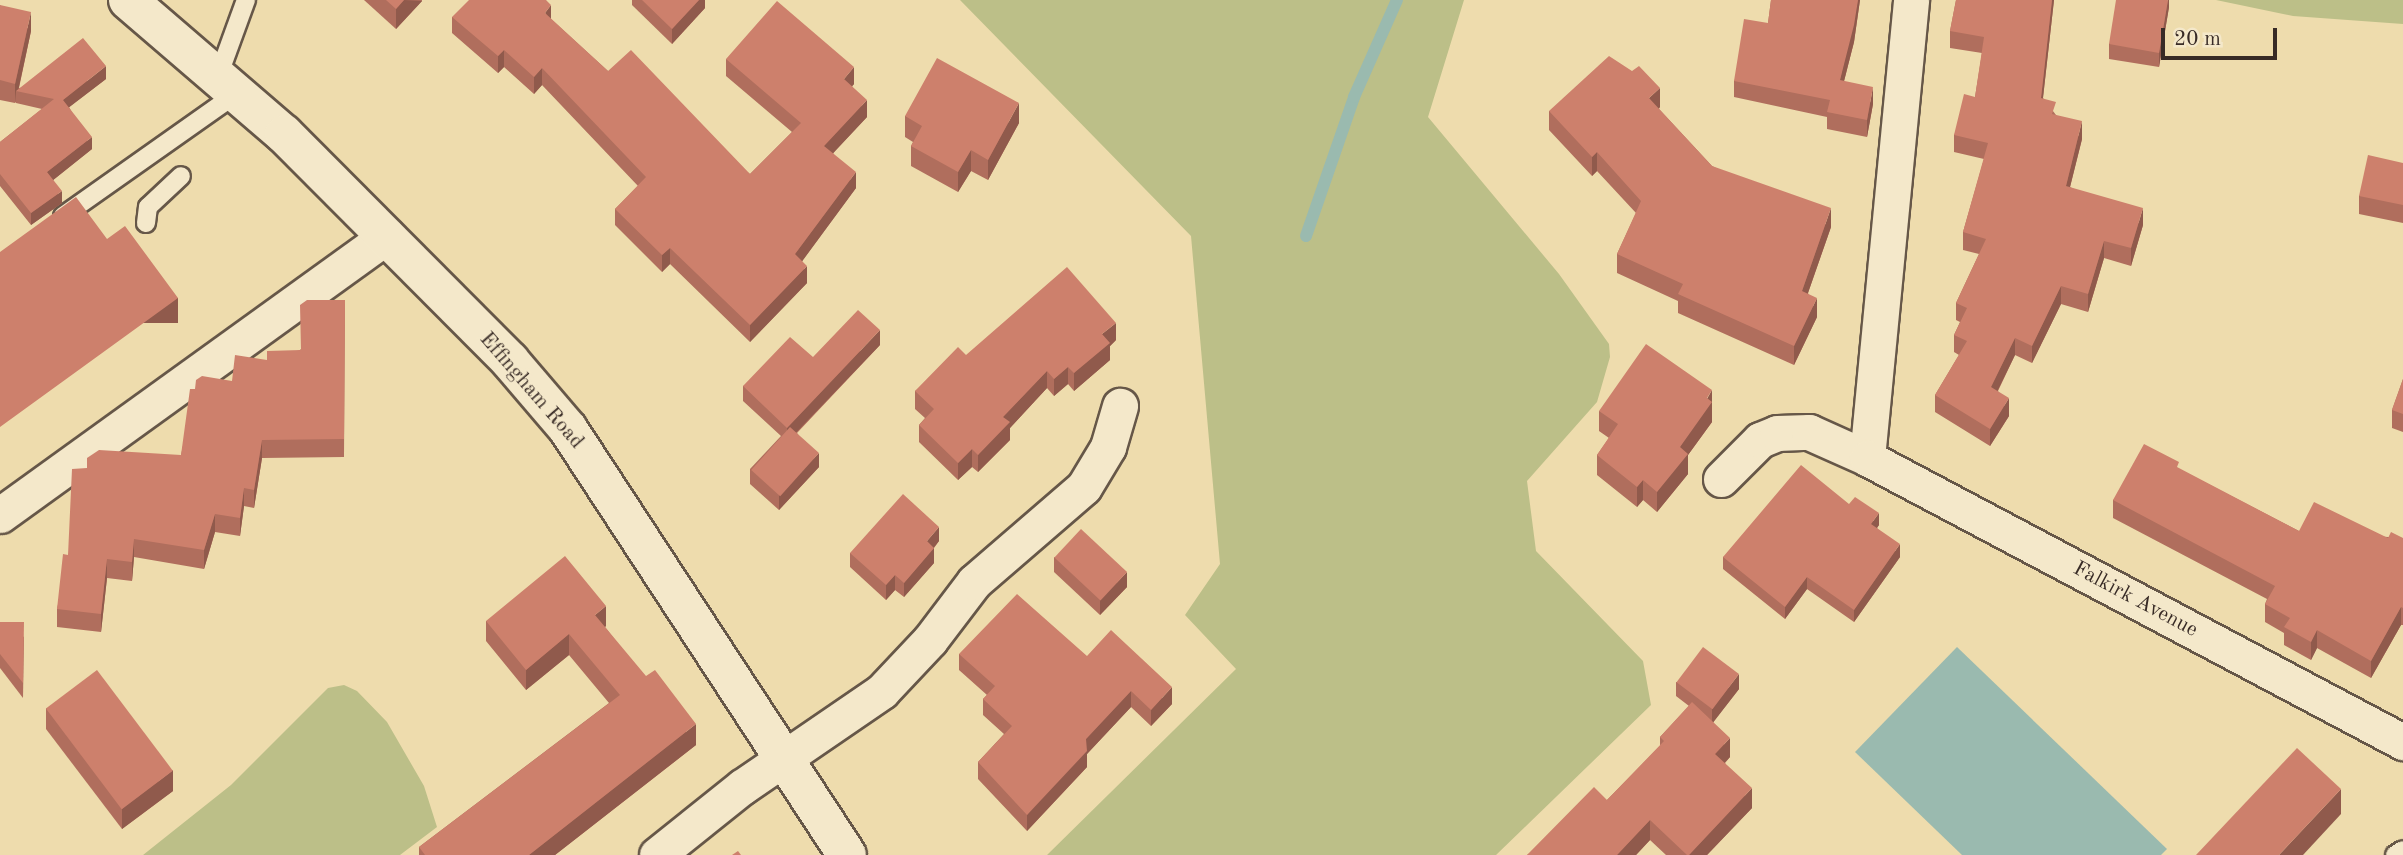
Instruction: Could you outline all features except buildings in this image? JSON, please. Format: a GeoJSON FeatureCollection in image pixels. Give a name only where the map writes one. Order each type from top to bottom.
{"type":"FeatureCollection","features":[{"type":"Feature","properties":{"kind":"street","name":"Effingham Road"},"geometry":{"type":"LineString","coordinates":[[128,0],[229,83],[387,236],[510,361],[568,429],[643,538],[782,759],[847,855]]}},
{"type":"Feature","properties":{"kind":"street"},"geometry":{"type":"LineString","coordinates":[[1867,458],[1910,0]]}},
{"type":"Feature","properties":{"kind":"street"},"geometry":{"type":"LineString","coordinates":[[0,515],[387,236]]}},
{"type":"Feature","properties":{"kind":"street"},"geometry":{"type":"LineString","coordinates":[[657,855],[782,759],[881,691],[930,640],[974,582],[1084,487],[1108,447],[1120,406]]}},
{"type":"Feature","properties":{"kind":"street","name":"Falkirk Avenue"},"geometry":{"type":"LineString","coordinates":[[1721,479],[1760,440],[1777,433],[1809,432],[1867,458],[2403,741]]}},
{"type":"Feature","properties":{"kind":"lane"},"geometry":{"type":"LineString","coordinates":[[45,229],[229,83],[246,0]]}},
{"type":"Feature","properties":{"kind":"lane"},"geometry":{"type":"LineString","coordinates":[[146,223],[148,207],[181,176]]}},
{"type":"Feature","properties":{"kind":"lane"},"geometry":{"type":"LineString","coordinates":[[2395,855],[2403,850]]}},
{"type":"Feature","properties":{"kind":"green space"},"geometry":{"type":"Polygon","coordinates":[[[960,0],[1464,0],[1428,117],[1559,274],[1609,344],[1610,357],[1597,402],[1527,481],[1536,551],[1643,661],[1651,705],[1496,855],[1047,855],[1236,669],[1185,615],[1220,564],[1191,236],[960,0]]]}},
{"type":"Feature","properties":{"kind":"green space"},"geometry":{"type":"Polygon","coordinates":[[[2216,0],[2403,0],[2403,24],[2293,16],[2216,0]]]}},
{"type":"Feature","properties":{"kind":"green space"},"geometry":{"type":"Polygon","coordinates":[[[344,685],[357,691],[387,722],[424,786],[437,827],[400,855],[143,855],[231,785],[328,688],[344,685]]]}},
{"type":"Feature","properties":{"kind":"water"},"geometry":{"type":"Polygon","coordinates":[[[1957,647],[2167,849],[2161,855],[1962,855],[1855,752],[1957,647]]]}},
{"type":"Feature","properties":{"kind":"waterway"},"geometry":{"type":"LineString","coordinates":[[1306,236],[1354,97],[1397,0]]}}]}
